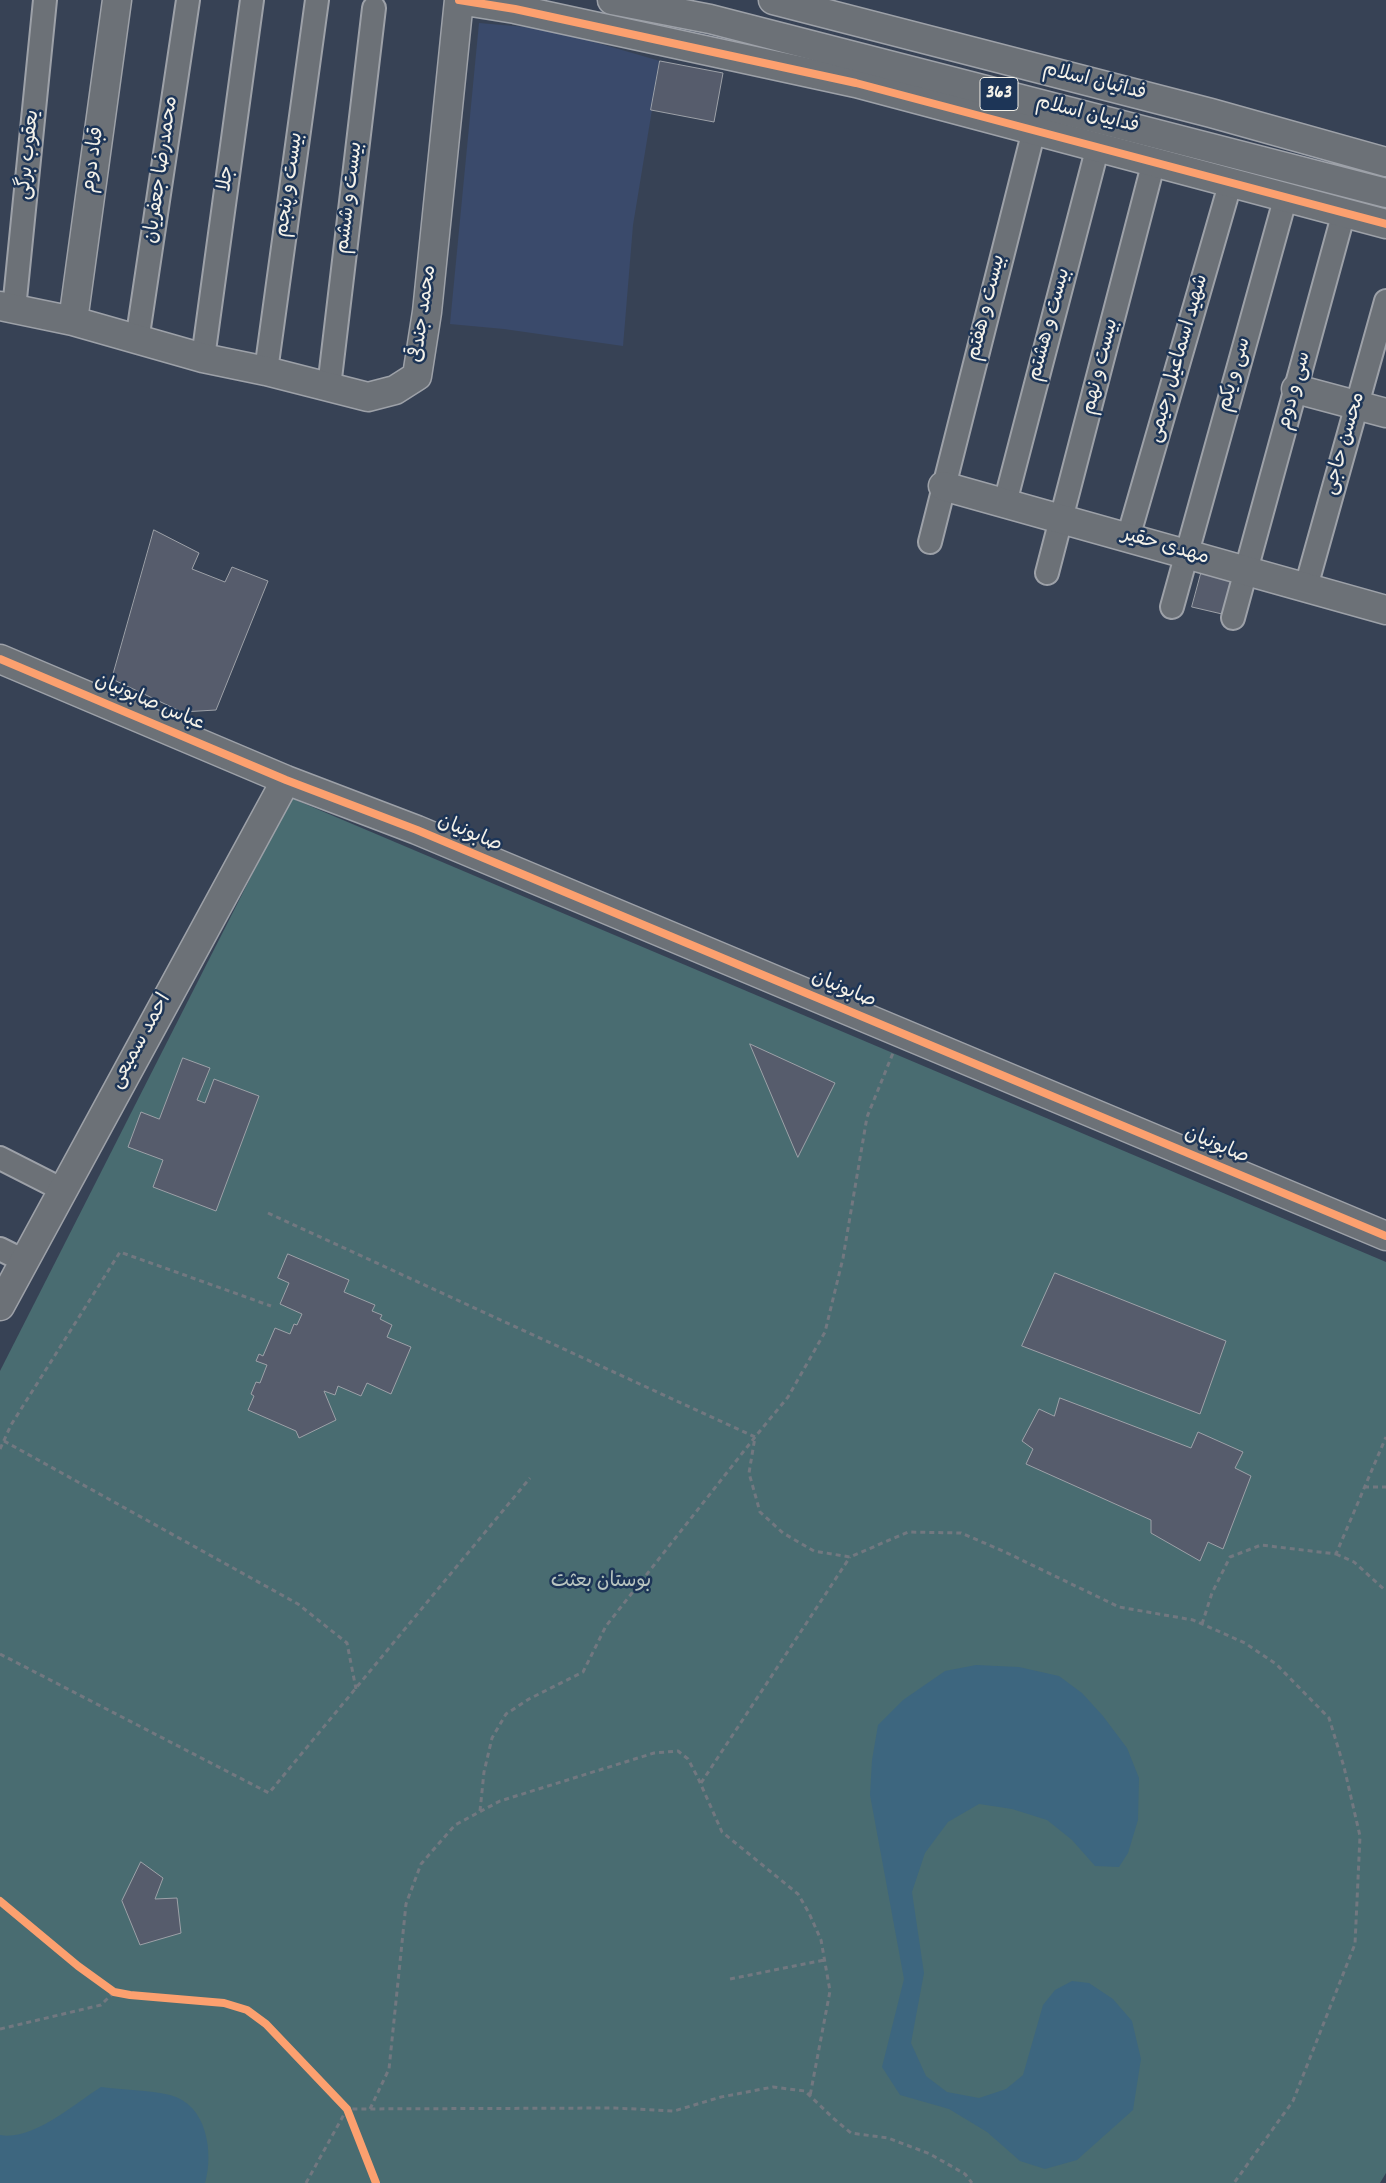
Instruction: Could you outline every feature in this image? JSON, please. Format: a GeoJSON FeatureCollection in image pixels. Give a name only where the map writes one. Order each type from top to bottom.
{"type":"FeatureCollection","features":[{"type":"Feature","properties":{"kind":"street","name":"یعقوب برگی"},"geometry":{"type":"LineString","coordinates":[[7,308],[45,0]]}},
{"type":"Feature","properties":{"kind":"street","name":"قباد دوم"},"geometry":{"type":"LineString","coordinates":[[73,321],[117,0]]}},
{"type":"Feature","properties":{"kind":"street","name":"محمدرضا جعفریان"},"geometry":{"type":"LineString","coordinates":[[137,341],[188,0]]}},
{"type":"Feature","properties":{"kind":"street","name":"جلا"},"geometry":{"type":"LineString","coordinates":[[203,358],[252,0]]}},
{"type":"Feature","properties":{"kind":"street","name":"بیست و پنجم"},"geometry":{"type":"LineString","coordinates":[[266,371],[317,0]]}},
{"type":"Feature","properties":{"kind":"street","name":"محمد جندقی"},"geometry":{"type":"LineString","coordinates":[[7,308],[73,321],[137,341],[203,358],[266,371],[368,398],[395,390],[417,376],[428,302],[459,0]]}},
{"type":"Feature","properties":{"kind":"street"},"geometry":{"type":"LineString","coordinates":[[459,0],[515,9],[856,83],[1231,181],[1386,224]]}},
{"type":"Feature","properties":{"kind":"street","name":"فداییان اسلام"},"geometry":{"type":"LineString","coordinates":[[612,0],[710,19],[1386,193]]}},
{"type":"Feature","properties":{"kind":"street","name":"فدائیان اسلام"},"geometry":{"type":"LineString","coordinates":[[773,0],[1211,113],[1386,162]]}},
{"type":"Feature","properties":{"kind":"street","name":"بیست و ششم"},"geometry":{"type":"LineString","coordinates":[[329,387],[374,8]]}},
{"type":"Feature","properties":{"kind":"street"},"geometry":{"type":"LineString","coordinates":[[705,50],[710,19]]}},
{"type":"Feature","properties":{"kind":"street"},"geometry":{"type":"LineString","coordinates":[[1211,113],[1242,130],[1386,178]]}},
{"type":"Feature","properties":{"kind":"street","name":"بیست و هفتم"},"geometry":{"type":"LineString","coordinates":[[930,542],[1034,130]]}},
{"type":"Feature","properties":{"kind":"street","name":"بیست و هشتم"},"geometry":{"type":"LineString","coordinates":[[1005,503],[1098,146]]}},
{"type":"Feature","properties":{"kind":"street","name":"بیست و نهم"},"geometry":{"type":"LineString","coordinates":[[1047,573],[1154,161]]}},
{"type":"Feature","properties":{"kind":"street","name":"شهید اسماعیل رحیمی"},"geometry":{"type":"LineString","coordinates":[[1128,538],[1231,181]]}},
{"type":"Feature","properties":{"kind":"street","name":"سی و یکم"},"geometry":{"type":"LineString","coordinates":[[1172,606],[1286,196]]}},
{"type":"Feature","properties":{"kind":"street","name":"سی و دوم"},"geometry":{"type":"LineString","coordinates":[[1234,618],[1344,212]]}},
{"type":"Feature","properties":{"kind":"street","name":"محسن حاجی"},"geometry":{"type":"LineString","coordinates":[[1306,587],[1386,301]]}},
{"type":"Feature","properties":{"kind":"street"},"geometry":{"type":"LineString","coordinates":[[1296,389],[1386,413]]}},
{"type":"Feature","properties":{"kind":"street","name":"مهدی حقیر"},"geometry":{"type":"LineString","coordinates":[[943,486],[1306,587],[1384,603]]}},
{"type":"Feature","properties":{"kind":"street","name":"عباس صابونیان"},"geometry":{"type":"LineString","coordinates":[[0,659],[286,780]]}},
{"type":"Feature","properties":{"kind":"street","name":"صابونیان"},"geometry":{"type":"LineString","coordinates":[[286,780],[426,834],[1386,1236]]}},
{"type":"Feature","properties":{"kind":"street","name":"احمد سمیعی"},"geometry":{"type":"LineString","coordinates":[[0,1306],[12,1255],[61,1190],[286,780]]}},
{"type":"Feature","properties":{"kind":"street"},"geometry":{"type":"LineString","coordinates":[[0,1158],[61,1190]]}},
{"type":"Feature","properties":{"kind":"path"},"geometry":{"type":"LineString","coordinates":[[480,1811],[484,1772],[492,1738],[506,1714],[529,1699],[583,1672],[606,1626],[754,1437],[788,1397],[825,1332],[843,1258],[867,1117],[901,1033]]}},
{"type":"Feature","properties":{"kind":"path"},"geometry":{"type":"LineString","coordinates":[[268,1213],[754,1437]]}},
{"type":"Feature","properties":{"kind":"path"},"geometry":{"type":"LineString","coordinates":[[0,1449],[11,1425],[120,1252],[271,1306]]}},
{"type":"Feature","properties":{"kind":"path"},"geometry":{"type":"LineString","coordinates":[[754,1437],[749,1473],[760,1512],[783,1533],[814,1551],[850,1557],[908,1532],[961,1533],[1003,1551],[1118,1607],[1193,1620],[1245,1642],[1276,1664],[1329,1718],[1344,1767],[1360,1836],[1355,1944],[1293,2101],[1234,2183]]}},
{"type":"Feature","properties":{"kind":"path"},"geometry":{"type":"LineString","coordinates":[[1336,1554],[1386,1437]]}},
{"type":"Feature","properties":{"kind":"path"},"geometry":{"type":"LineString","coordinates":[[4,1441],[298,1604],[347,1643],[356,1689]]}},
{"type":"Feature","properties":{"kind":"path"},"geometry":{"type":"LineString","coordinates":[[0,1654],[269,1793],[530,1478]]}},
{"type":"Feature","properties":{"kind":"path"},"geometry":{"type":"LineString","coordinates":[[1364,1487],[1386,1487]]}},
{"type":"Feature","properties":{"kind":"path"},"geometry":{"type":"LineString","coordinates":[[1202,1624],[1212,1593],[1230,1557],[1260,1545],[1336,1554],[1354,1562],[1386,1592]]}},
{"type":"Feature","properties":{"kind":"path"},"geometry":{"type":"LineString","coordinates":[[701,1783],[850,1557]]}},
{"type":"Feature","properties":{"kind":"path"},"geometry":{"type":"LineString","coordinates":[[370,2109],[389,2069],[406,1904],[421,1864],[455,1824],[500,1801],[654,1753],[678,1751],[688,1759],[701,1783],[722,1832],[798,1894],[821,1940],[830,1991],[810,2096]]}},
{"type":"Feature","properties":{"kind":"path"},"geometry":{"type":"LineString","coordinates":[[0,1900],[78,1966],[114,1992],[224,2003],[247,2010],[266,2024],[347,2109],[376,2183]]}},
{"type":"Feature","properties":{"kind":"path"},"geometry":{"type":"LineString","coordinates":[[730,1979],[824,1960]]}},
{"type":"Feature","properties":{"kind":"path"},"geometry":{"type":"LineString","coordinates":[[0,2029],[100,2005],[114,1992]]}},
{"type":"Feature","properties":{"kind":"path"},"geometry":{"type":"LineString","coordinates":[[347,2109],[614,2108],[674,2111],[720,2097],[773,2087],[805,2091],[832,2118],[851,2132],[888,2138],[930,2154],[965,2174],[972,2183]]}},
{"type":"Feature","properties":{"kind":"path"},"geometry":{"type":"LineString","coordinates":[[306,2183],[347,2109]]}},
{"type":"Feature","properties":{"kind":"shaded area"},"geometry":{"type":"Polygon","coordinates":[[[479,23],[549,29],[660,61],[633,225],[623,346],[504,329],[450,324],[479,23]]]}},
{"type":"Feature","properties":{"kind":"shaded area"},"geometry":{"type":"Polygon","coordinates":[[[976,1665],[1019,1667],[1059,1676],[1082,1693],[1103,1716],[1127,1748],[1139,1778],[1138,1820],[1128,1853],[1119,1867],[1095,1866],[1072,1840],[1047,1820],[1012,1809],[979,1804],[948,1822],[925,1853],[912,1892],[924,1973],[911,2043],[926,2076],[947,2092],[979,2098],[1006,2089],[1023,2075],[1043,2005],[1055,1990],[1072,1981],[1089,1983],[1113,1999],[1132,2021],[1141,2059],[1133,2110],[1077,2160],[1045,2169],[1020,2161],[987,2132],[949,2109],[900,2095],[882,2067],[904,1979],[870,1795],[872,1760],[878,1725],[903,1700],[945,1671],[976,1665]]]}},
{"type":"Feature","properties":{"kind":"shaded area"},"geometry":{"type":"Polygon","coordinates":[[[101,2087],[170,2095],[182,2100],[192,2108],[200,2119],[208,2144],[208,2171],[205,2183],[0,2183],[0,2135],[13,2135],[39,2127],[53,2120],[101,2087]]]}},
{"type":"Feature","properties":{"kind":"green space","name":"بوستان بعثت"},"geometry":{"type":"Polygon","coordinates":[[[291,798],[1386,1262],[1386,2173],[1380,2183],[0,2183],[0,1371],[291,798]]]}},
{"type":"Feature","properties":{"kind":"building"},"geometry":{"type":"Polygon","coordinates":[[[660,61],[723,73],[714,122],[651,110],[660,61]]]}},
{"type":"Feature","properties":{"kind":"building"},"geometry":{"type":"Polygon","coordinates":[[[154,530],[199,553],[192,569],[225,582],[232,567],[268,581],[216,710],[182,712],[112,679],[154,530]]]}},
{"type":"Feature","properties":{"kind":"building"},"geometry":{"type":"Polygon","coordinates":[[[1202,570],[1232,577],[1222,614],[1192,607],[1202,570]]]}},
{"type":"Feature","properties":{"kind":"building"},"geometry":{"type":"Polygon","coordinates":[[[750,1044],[835,1083],[798,1157],[750,1044]]]}},
{"type":"Feature","properties":{"kind":"building"},"geometry":{"type":"Polygon","coordinates":[[[183,1058],[210,1068],[197,1100],[205,1103],[214,1079],[259,1096],[216,1211],[153,1187],[163,1160],[128,1147],[141,1112],[159,1119],[183,1058]]]}},
{"type":"Feature","properties":{"kind":"building"},"geometry":{"type":"Polygon","coordinates":[[[288,1254],[349,1280],[344,1292],[375,1305],[372,1311],[382,1315],[380,1319],[392,1325],[387,1337],[411,1347],[391,1394],[367,1383],[361,1396],[338,1386],[335,1395],[324,1391],[336,1420],[299,1438],[296,1431],[248,1410],[254,1396],[251,1394],[256,1382],[260,1383],[267,1365],[256,1361],[259,1354],[263,1356],[275,1328],[290,1334],[294,1324],[297,1325],[302,1314],[280,1304],[289,1283],[278,1278],[288,1254]]]}},
{"type":"Feature","properties":{"kind":"building"},"geometry":{"type":"Polygon","coordinates":[[[1055,1273],[1226,1341],[1200,1414],[1022,1346],[1055,1273]]]}},
{"type":"Feature","properties":{"kind":"building"},"geometry":{"type":"Polygon","coordinates":[[[1060,1398],[1191,1448],[1198,1432],[1243,1452],[1235,1468],[1251,1476],[1223,1549],[1208,1542],[1200,1561],[1151,1533],[1151,1520],[1026,1464],[1033,1449],[1022,1441],[1039,1409],[1054,1416],[1060,1398]]]}},
{"type":"Feature","properties":{"kind":"building"},"geometry":{"type":"Polygon","coordinates":[[[141,1862],[163,1878],[155,1899],[177,1898],[181,1933],[140,1945],[122,1901],[141,1862]]]}},
{"type":"Feature","properties":{"kind":"cycle path"},"geometry":{"type":"LineString","coordinates":[[459,0],[515,9],[856,83],[1386,224]]}},
{"type":"Feature","properties":{"kind":"cycle path"},"geometry":{"type":"LineString","coordinates":[[0,659],[286,780],[417,830],[1386,1236]]}},
{"type":"Feature","properties":{"kind":"cycle path"},"geometry":{"type":"LineString","coordinates":[[0,1901],[78,1966],[114,1992],[224,2003],[247,2010],[266,2024],[347,2109],[376,2183]]}}]}
